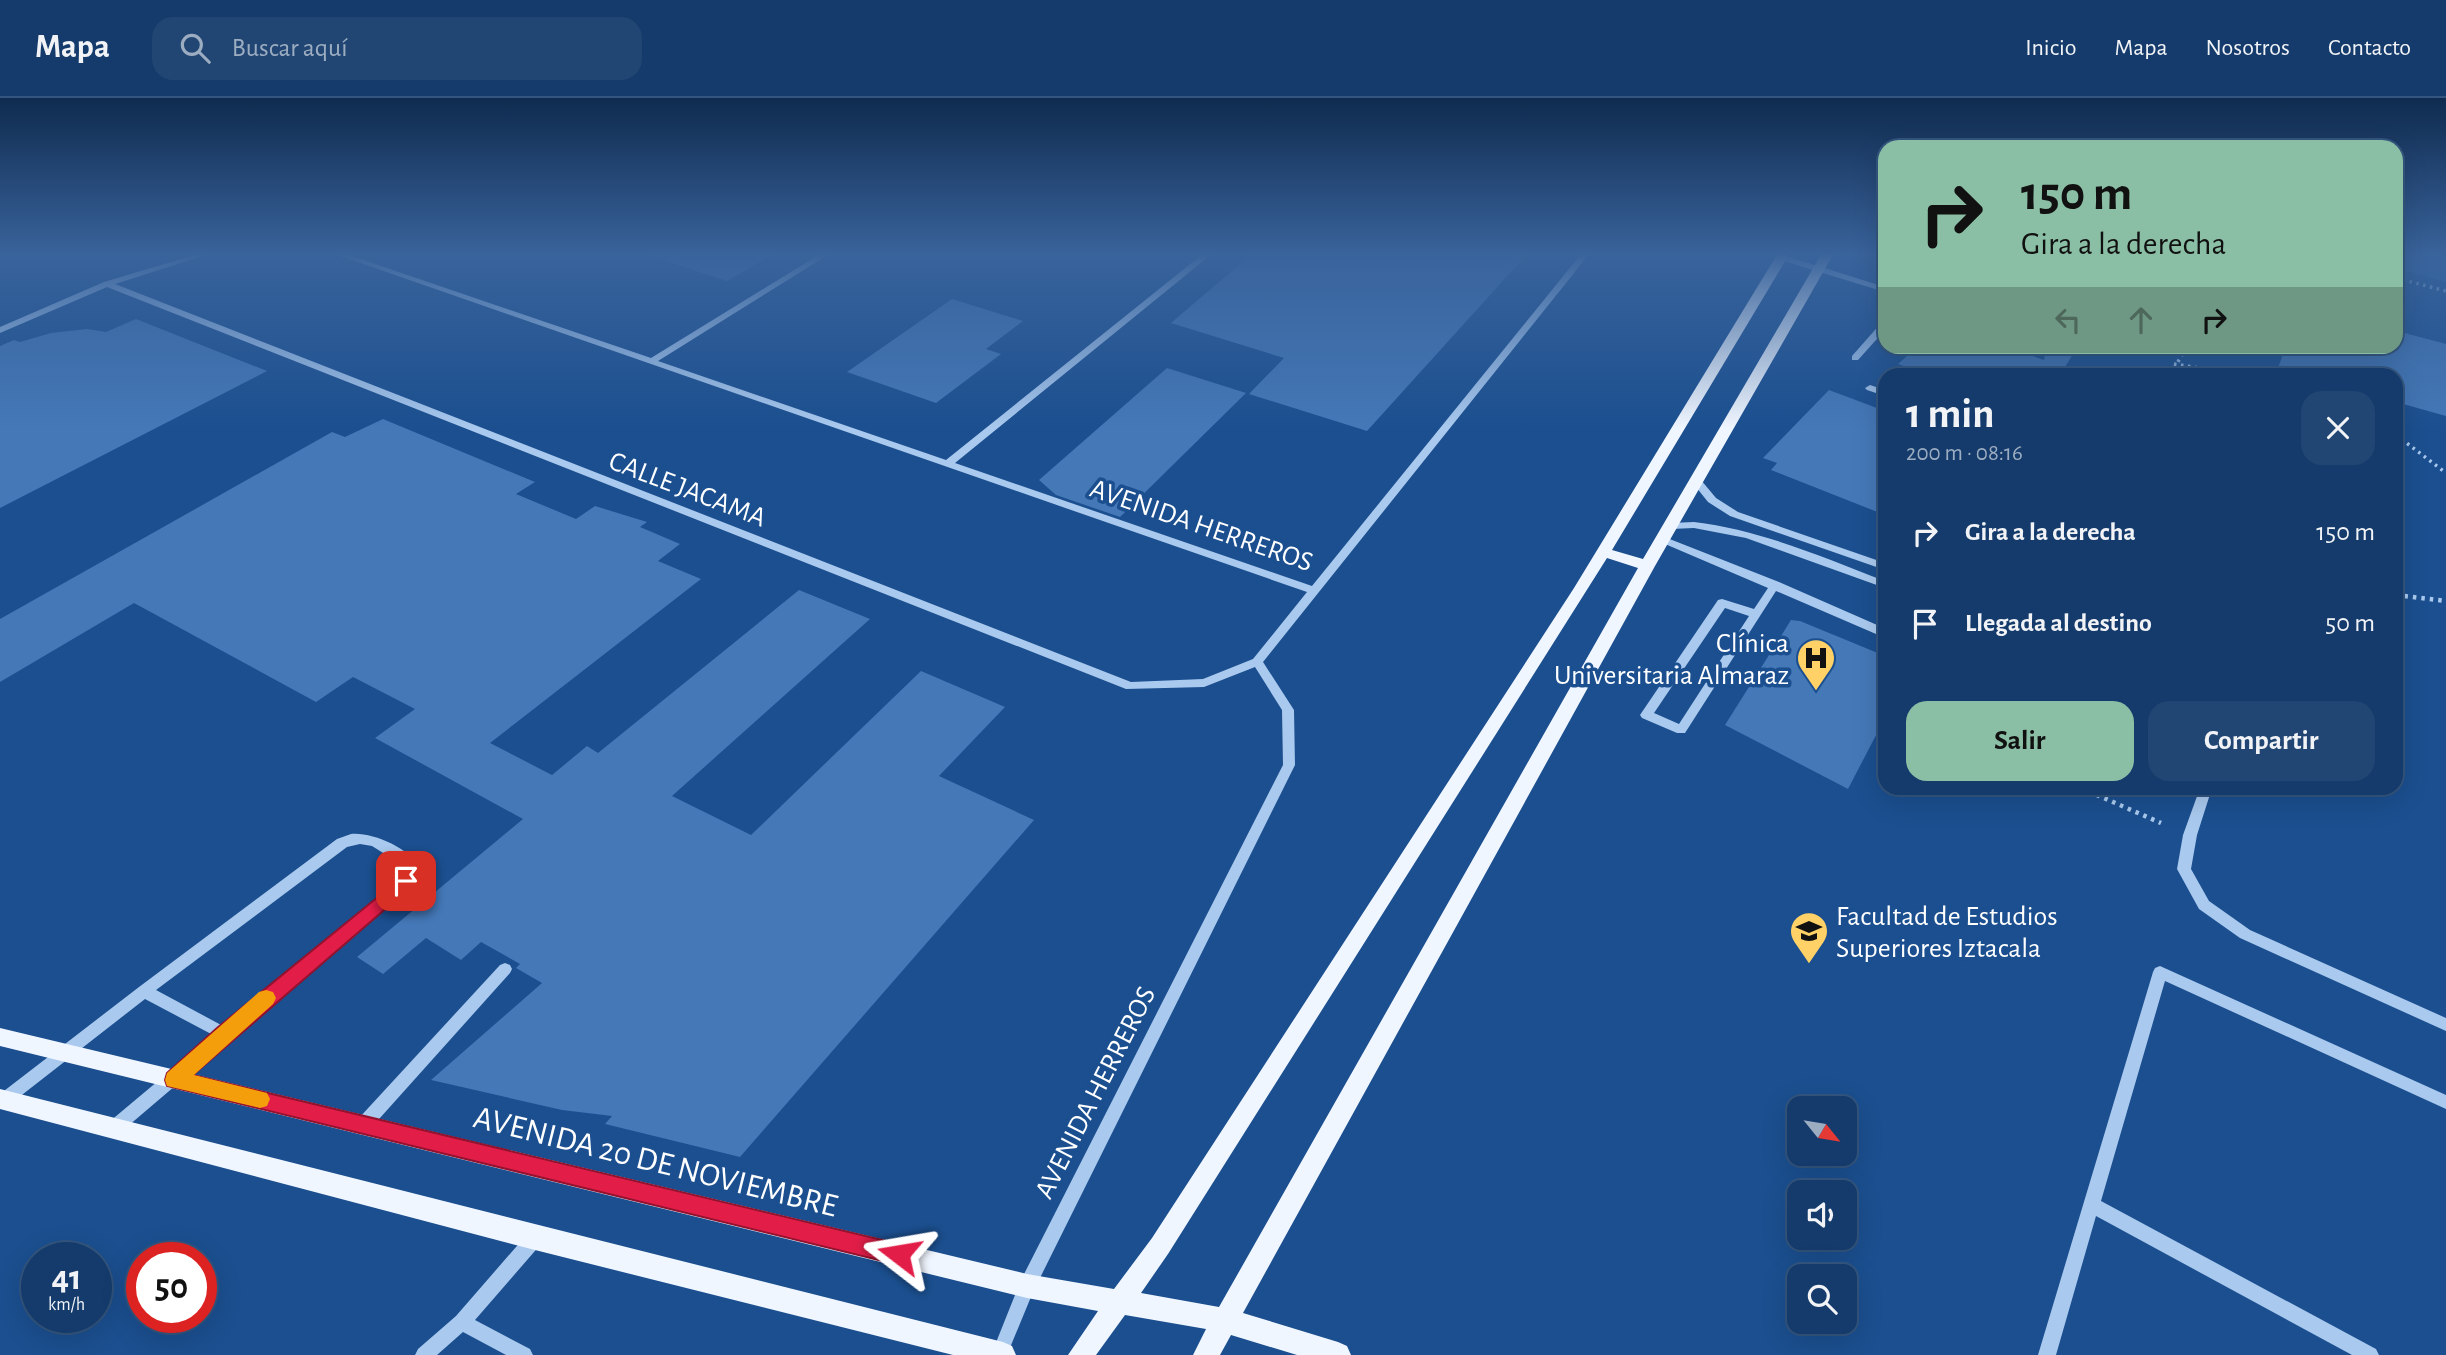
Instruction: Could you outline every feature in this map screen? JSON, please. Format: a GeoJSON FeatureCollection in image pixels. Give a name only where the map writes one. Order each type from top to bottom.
{"type":"FeatureCollection","features":[{"type":"Feature","properties":{"kind":"main road"},"geometry":{"type":"LineString","coordinates":[[1081,1355],[1116,1302],[1160,1246],[1604,552],[1748,312]]}},
{"type":"Feature","properties":{"kind":"main road"},"geometry":{"type":"LineString","coordinates":[[1206,1355],[1666,532],[1794,312]]}},
{"type":"Feature","properties":{"kind":"main road"},"geometry":{"type":"LineString","coordinates":[[1604,552],[1647,566]]}},
{"type":"Feature","properties":{"kind":"main road","name":"AVENIDA 20 DE NOVIEMBRE"},"geometry":{"type":"LineString","coordinates":[[0,1037],[365,1123],[1027,1286],[1224,1320],[1338,1355]]}},
{"type":"Feature","properties":{"kind":"main road"},"geometry":{"type":"LineString","coordinates":[[2,1100],[115,1127],[535,1238],[1001,1354]]}},
{"type":"Feature","properties":{"kind":"street"},"geometry":{"type":"LineString","coordinates":[[0,330],[43,312]]}},
{"type":"Feature","properties":{"kind":"street","name":"CALLE JACAMA"},"geometry":{"type":"LineString","coordinates":[[177,312],[1130,686],[1204,683],[1257,662]]}},
{"type":"Feature","properties":{"kind":"street","name":"AVENIDA HERREROS"},"geometry":{"type":"LineString","coordinates":[[510,312],[1316,591],[1257,662],[1288,710],[1289,765],[1027,1286],[1001,1354]]}},
{"type":"Feature","properties":{"kind":"street"},"geometry":{"type":"LineString","coordinates":[[654,360],[732,312]]}},
{"type":"Feature","properties":{"kind":"street"},"geometry":{"type":"LineString","coordinates":[[949,463],[1136,312]]}},
{"type":"Feature","properties":{"kind":"street"},"geometry":{"type":"LineString","coordinates":[[1316,591],[1539,312]]}},
{"type":"Feature","properties":{"kind":"street"},"geometry":{"type":"LineString","coordinates":[[1870,388],[1878,391]]}},
{"type":"Feature","properties":{"kind":"street"},"geometry":{"type":"LineString","coordinates":[[1697,482],[1722,507],[1878,565]]}},
{"type":"Feature","properties":{"kind":"street"},"geometry":{"type":"LineString","coordinates":[[1666,532],[1712,524],[1878,583]]}},
{"type":"Feature","properties":{"kind":"street"},"geometry":{"type":"LineString","coordinates":[[1767,543],[1774,528]]}},
{"type":"Feature","properties":{"kind":"street"},"geometry":{"type":"LineString","coordinates":[[1666,532],[1775,585],[1878,630]]}},
{"type":"Feature","properties":{"kind":"street"},"geometry":{"type":"LineString","coordinates":[[1756,614],[1722,603],[1646,715],[1681,730],[1775,585]]}},
{"type":"Feature","properties":{"kind":"street"},"geometry":{"type":"LineString","coordinates":[[2204,795],[2190,835],[2183,869],[2204,905],[2245,934],[2446,1025]]}},
{"type":"Feature","properties":{"kind":"street"},"geometry":{"type":"LineString","coordinates":[[2,1100],[351,838],[369,838],[409,862],[413,867],[406,881],[224,1034],[174,1080],[115,1127]]}},
{"type":"Feature","properties":{"kind":"street"},"geometry":{"type":"LineString","coordinates":[[365,1123],[505,969]]}},
{"type":"Feature","properties":{"kind":"street"},"geometry":{"type":"LineString","coordinates":[[2047,1355],[2160,972],[2446,1102]]}},
{"type":"Feature","properties":{"kind":"street"},"geometry":{"type":"LineString","coordinates":[[144,991],[224,1034]]}},
{"type":"Feature","properties":{"kind":"street"},"geometry":{"type":"LineString","coordinates":[[2092,1205],[2370,1355]]}},
{"type":"Feature","properties":{"kind":"street"},"geometry":{"type":"LineString","coordinates":[[424,1355],[462,1322],[535,1238]]}},
{"type":"Feature","properties":{"kind":"street"},"geometry":{"type":"LineString","coordinates":[[462,1322],[524,1355]]}},
{"type":"Feature","properties":{"kind":"lane"},"geometry":{"type":"LineString","coordinates":[[1855,358],[1878,332]]}},
{"type":"Feature","properties":{"kind":"path"},"geometry":{"type":"LineString","coordinates":[[2173,368],[2181,354]]}},
{"type":"Feature","properties":{"kind":"path"},"geometry":{"type":"LineString","coordinates":[[2174,364],[2200,368]]}},
{"type":"Feature","properties":{"kind":"path"},"geometry":{"type":"LineString","coordinates":[[2403,440],[2446,473]]}},
{"type":"Feature","properties":{"kind":"path"},"geometry":{"type":"LineString","coordinates":[[2403,596],[2446,601]]}},
{"type":"Feature","properties":{"kind":"path"},"geometry":{"type":"LineString","coordinates":[[2097,795],[2161,823]]}},
{"type":"Feature","properties":{"kind":"building"},"geometry":{"type":"Polygon","coordinates":[[[934,312],[993,312],[1023,321],[986,349],[1001,354],[936,403],[847,372],[934,312]]]}},
{"type":"Feature","properties":{"kind":"building"},"geometry":{"type":"Polygon","coordinates":[[[1184,312],[1475,312],[1367,431],[1249,394],[1284,358],[1171,323],[1184,312]]]}},
{"type":"Feature","properties":{"kind":"building"},"geometry":{"type":"Polygon","coordinates":[[[136,319],[267,371],[0,508],[0,346],[14,340],[20,342],[51,333],[87,329],[106,332],[136,319]]]}},
{"type":"Feature","properties":{"kind":"building"},"geometry":{"type":"Polygon","coordinates":[[[2403,333],[2446,344],[2446,416],[2403,404],[2403,368],[2278,368],[2283,354],[2403,354],[2403,333]]]}},
{"type":"Feature","properties":{"kind":"building"},"geometry":{"type":"Polygon","coordinates":[[[2027,354],[2044,360],[2045,354],[2073,354],[2065,367],[2069,368],[1910,368],[1898,364],[1907,356],[2027,354]]]}},
{"type":"Feature","properties":{"kind":"building"},"geometry":{"type":"Polygon","coordinates":[[[1167,368],[1246,393],[1120,517],[1056,495],[1039,480],[1167,368]]]}},
{"type":"Feature","properties":{"kind":"building"},"geometry":{"type":"Polygon","coordinates":[[[1829,390],[1878,408],[1878,512],[1771,470],[1777,463],[1763,458],[1829,390]]]}},
{"type":"Feature","properties":{"kind":"building"},"geometry":{"type":"Polygon","coordinates":[[[383,419],[535,482],[516,494],[576,519],[595,506],[647,522],[640,527],[680,544],[658,561],[701,579],[490,743],[552,775],[587,746],[598,753],[799,590],[870,619],[672,796],[751,835],[921,671],[1005,707],[939,776],[1034,820],[740,1157],[605,1124],[612,1116],[562,1110],[431,1080],[542,983],[516,968],[520,964],[481,942],[461,960],[426,938],[383,974],[357,957],[523,819],[375,738],[415,709],[353,677],[316,702],[134,603],[0,682],[0,619],[332,432],[345,437],[383,419]]]}},
{"type":"Feature","properties":{"kind":"building","name":"Clínica Universitaria Almaraz"},"geometry":{"type":"Polygon","coordinates":[[[1791,620],[1800,621],[1878,653],[1878,731],[1848,789],[1725,725],[1791,620]]]}},
{"type":"Feature","properties":{"kind":"slow traffic"},"geometry":{"type":"LineString","coordinates":[[260,1099],[174,1080],[266,998]]}},
{"type":"Feature","properties":{"kind":"place","name":"Clínica Universitaria Almaraz"},"geometry":{"type":"Point","coordinates":[1816,692]}},
{"type":"Feature","properties":{"kind":"place","name":"Facultad de Estudios Superiores Iztacala"},"geometry":{"type":"Point","coordinates":[1809,965]}},
{"type":"Feature","properties":{"kind":"route"},"geometry":{"type":"LineString","coordinates":[[406,881],[224,1034],[174,1080],[365,1123],[899,1254]]}}]}
